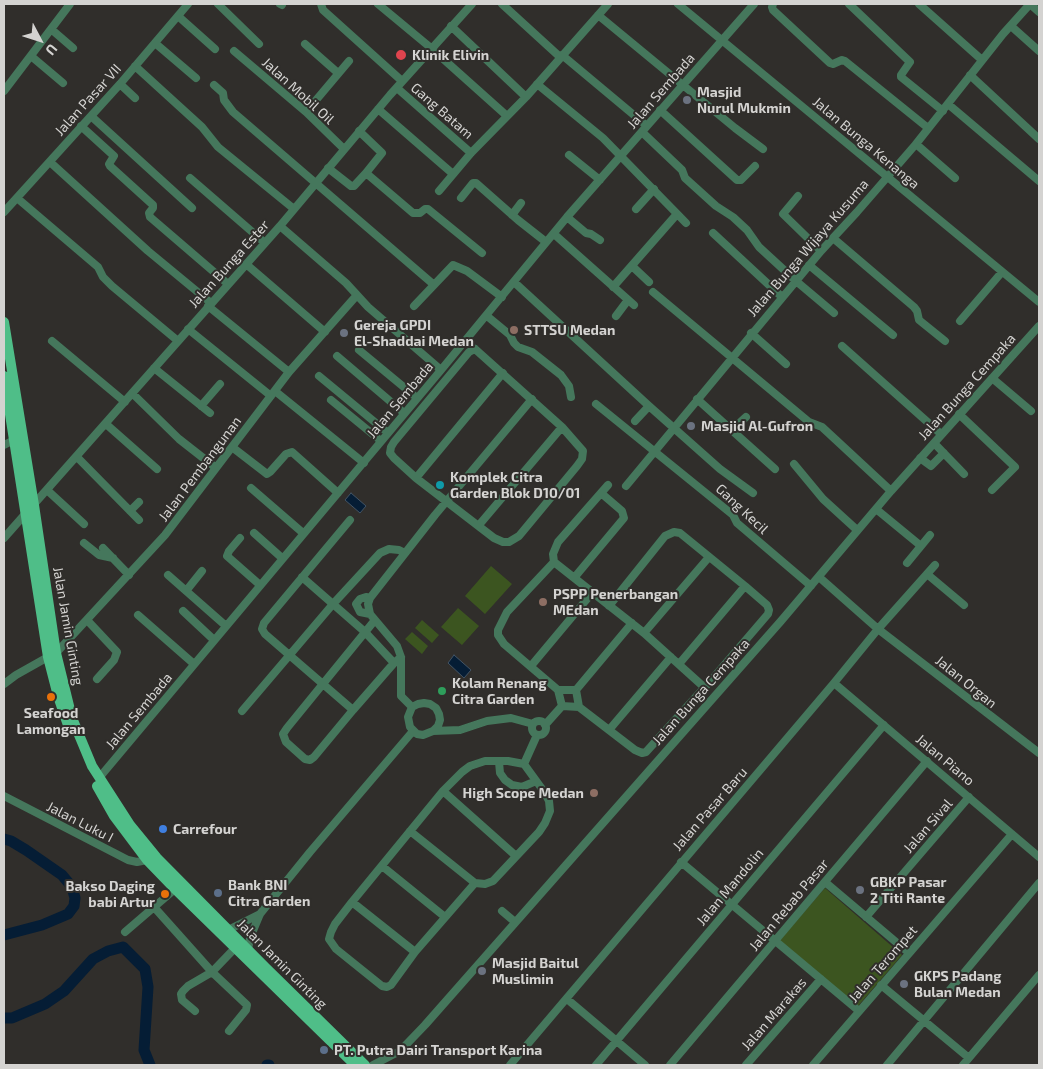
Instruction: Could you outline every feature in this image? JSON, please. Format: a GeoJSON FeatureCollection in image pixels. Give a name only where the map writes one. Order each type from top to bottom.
{"type":"FeatureCollection","features":[{"type":"Feature","properties":{"kind":"main road","name":"Jalan Jamin Ginting"},"geometry":{"type":"LineString","coordinates":[[4,322],[34,505],[58,696],[67,723],[86,767],[114,816],[147,860],[175,889],[224,932],[366,1065]]}},
{"type":"Feature","properties":{"kind":"main road","name":"Jalan Jamin Ginting"},"geometry":{"type":"LineString","coordinates":[[4,376],[25,513],[52,655],[81,742],[99,778],[130,825],[153,854],[224,932],[235,948],[246,953],[355,1065]]}},
{"type":"Feature","properties":{"kind":"street"},"geometry":{"type":"LineString","coordinates":[[4,91],[70,4]]}},
{"type":"Feature","properties":{"kind":"street","name":"Jalan Pasar VII"},"geometry":{"type":"LineString","coordinates":[[4,212],[120,84],[188,4]]}},
{"type":"Feature","properties":{"kind":"street"},"geometry":{"type":"LineString","coordinates":[[218,4],[259,44]]}},
{"type":"Feature","properties":{"kind":"street"},"geometry":{"type":"LineString","coordinates":[[321,4],[323,10],[328,15],[402,81]]}},
{"type":"Feature","properties":{"kind":"street"},"geometry":{"type":"LineString","coordinates":[[378,4],[432,48],[507,116]]}},
{"type":"Feature","properties":{"kind":"street","name":"Jalan Bunga Ester"},"geometry":{"type":"LineString","coordinates":[[4,538],[280,226],[402,81],[472,4]]}},
{"type":"Feature","properties":{"kind":"street"},"geometry":{"type":"LineString","coordinates":[[502,4],[644,129],[682,170],[684,178],[747,230],[759,246],[834,313]]}},
{"type":"Feature","properties":{"kind":"street"},"geometry":{"type":"LineString","coordinates":[[438,191],[471,153],[538,84],[608,4]]}},
{"type":"Feature","properties":{"kind":"street","name":"Jalan Bunga Kenanga"},"geometry":{"type":"LineString","coordinates":[[678,4],[1039,302]]}},
{"type":"Feature","properties":{"kind":"street","name":"Jalan Sembada"},"geometry":{"type":"LineString","coordinates":[[99,778],[487,316],[546,242],[682,84],[754,4]]}},
{"type":"Feature","properties":{"kind":"street"},"geometry":{"type":"LineString","coordinates":[[774,4],[773,10],[830,63],[846,61],[928,128]]}},
{"type":"Feature","properties":{"kind":"street"},"geometry":{"type":"LineString","coordinates":[[849,4],[910,61],[901,77],[942,111]]}},
{"type":"Feature","properties":{"kind":"street"},"geometry":{"type":"LineString","coordinates":[[920,4],[982,60]]}},
{"type":"Feature","properties":{"kind":"street"},"geometry":{"type":"LineString","coordinates":[[1030,4],[1039,12]]}},
{"type":"Feature","properties":{"kind":"street","name":"Jalan Bunga Wijaya Kusuma"},"geometry":{"type":"LineString","coordinates":[[626,486],[809,265],[916,144],[982,60],[1030,4]]}},
{"type":"Feature","properties":{"kind":"street"},"geometry":{"type":"LineString","coordinates":[[598,15],[763,149]]}},
{"type":"Feature","properties":{"kind":"street"},"geometry":{"type":"LineString","coordinates":[[178,16],[215,49]]}},
{"type":"Feature","properties":{"kind":"street"},"geometry":{"type":"LineString","coordinates":[[451,26],[526,96]]}},
{"type":"Feature","properties":{"kind":"street"},"geometry":{"type":"LineString","coordinates":[[1011,26],[1039,51]]}},
{"type":"Feature","properties":{"kind":"street"},"geometry":{"type":"LineString","coordinates":[[51,29],[73,48]]}},
{"type":"Feature","properties":{"kind":"street"},"geometry":{"type":"LineString","coordinates":[[155,43],[196,78]]}},
{"type":"Feature","properties":{"kind":"street"},"geometry":{"type":"LineString","coordinates":[[305,44],[338,73]]}},
{"type":"Feature","properties":{"kind":"street","name":"Jalan Mobil Oil"},"geometry":{"type":"LineString","coordinates":[[234,51],[306,112],[344,149]]}},
{"type":"Feature","properties":{"kind":"street"},"geometry":{"type":"LineString","coordinates":[[31,56],[63,83]]}},
{"type":"Feature","properties":{"kind":"street"},"geometry":{"type":"LineString","coordinates":[[306,112],[349,61]]}},
{"type":"Feature","properties":{"kind":"street"},"geometry":{"type":"LineString","coordinates":[[135,66],[208,132],[215,144],[294,208]]}},
{"type":"Feature","properties":{"kind":"street"},"geometry":{"type":"LineString","coordinates":[[970,75],[1039,139]]}},
{"type":"Feature","properties":{"kind":"street"},"geometry":{"type":"LineString","coordinates":[[120,84],[135,98]]}},
{"type":"Feature","properties":{"kind":"street"},"geometry":{"type":"LineString","coordinates":[[538,84],[622,155],[686,223]]}},
{"type":"Feature","properties":{"kind":"street"},"geometry":{"type":"LineString","coordinates":[[214,85],[223,93],[224,100],[234,112],[433,284]]}},
{"type":"Feature","properties":{"kind":"street","name":"Gang Batam"},"geometry":{"type":"LineString","coordinates":[[396,88],[471,153]]}},
{"type":"Feature","properties":{"kind":"street"},"geometry":{"type":"LineString","coordinates":[[948,104],[1039,181]]}},
{"type":"Feature","properties":{"kind":"street"},"geometry":{"type":"LineString","coordinates":[[378,109],[453,174]]}},
{"type":"Feature","properties":{"kind":"street"},"geometry":{"type":"LineString","coordinates":[[660,110],[737,180],[741,180],[755,166]]}},
{"type":"Feature","properties":{"kind":"street"},"geometry":{"type":"LineString","coordinates":[[91,116],[192,208]]}},
{"type":"Feature","properties":{"kind":"street"},"geometry":{"type":"LineString","coordinates":[[81,126],[114,156],[109,164],[110,166],[153,204],[149,214],[150,217],[228,284]]}},
{"type":"Feature","properties":{"kind":"street"},"geometry":{"type":"LineString","coordinates":[[328,168],[351,186],[354,186],[366,173],[382,153],[359,131]]}},
{"type":"Feature","properties":{"kind":"street"},"geometry":{"type":"LineString","coordinates":[[916,144],[955,178]]}},
{"type":"Feature","properties":{"kind":"street"},"geometry":{"type":"LineString","coordinates":[[569,155],[600,180]]}},
{"type":"Feature","properties":{"kind":"street"},"geometry":{"type":"LineString","coordinates":[[50,162],[148,251],[289,372]]}},
{"type":"Feature","properties":{"kind":"street"},"geometry":{"type":"LineString","coordinates":[[366,173],[413,213],[420,213],[428,209],[482,253]]}},
{"type":"Feature","properties":{"kind":"street"},"geometry":{"type":"LineString","coordinates":[[190,178],[265,243]]}},
{"type":"Feature","properties":{"kind":"street"},"geometry":{"type":"LineString","coordinates":[[460,198],[475,182],[546,242]]}},
{"type":"Feature","properties":{"kind":"street"},"geometry":{"type":"LineString","coordinates":[[636,208],[654,189]]}},
{"type":"Feature","properties":{"kind":"street"},"geometry":{"type":"LineString","coordinates":[[798,196],[783,214],[821,251]]}},
{"type":"Feature","properties":{"kind":"street"},"geometry":{"type":"LineString","coordinates":[[17,198],[98,267],[103,277],[112,286],[178,341]]}},
{"type":"Feature","properties":{"kind":"street"},"geometry":{"type":"LineString","coordinates":[[512,215],[522,203]]}},
{"type":"Feature","properties":{"kind":"street"},"geometry":{"type":"LineString","coordinates":[[614,286],[677,214]]}},
{"type":"Feature","properties":{"kind":"street"},"geometry":{"type":"LineString","coordinates":[[567,218],[586,233],[600,240]]}},
{"type":"Feature","properties":{"kind":"street"},"geometry":{"type":"LineString","coordinates":[[280,226],[346,282],[368,307],[441,370]]}},
{"type":"Feature","properties":{"kind":"street"},"geometry":{"type":"LineString","coordinates":[[713,232],[782,297]]}},
{"type":"Feature","properties":{"kind":"street"},"geometry":{"type":"LineString","coordinates":[[554,234],[631,303],[616,316]]}},
{"type":"Feature","properties":{"kind":"street"},"geometry":{"type":"LineString","coordinates":[[832,238],[914,307],[919,320],[945,342]]}},
{"type":"Feature","properties":{"kind":"street"},"geometry":{"type":"LineString","coordinates":[[246,264],[325,332]]}},
{"type":"Feature","properties":{"kind":"street"},"geometry":{"type":"LineString","coordinates":[[414,306],[450,266],[455,265],[467,271],[502,297]]}},
{"type":"Feature","properties":{"kind":"street"},"geometry":{"type":"LineString","coordinates":[[809,265],[893,335]]}},
{"type":"Feature","properties":{"kind":"street"},"geometry":{"type":"LineString","coordinates":[[632,266],[649,282]]}},
{"type":"Feature","properties":{"kind":"street"},"geometry":{"type":"LineString","coordinates":[[960,321],[1002,272]]}},
{"type":"Feature","properties":{"kind":"street"},"geometry":{"type":"LineString","coordinates":[[514,282],[649,406],[752,494]]}},
{"type":"Feature","properties":{"kind":"street"},"geometry":{"type":"LineString","coordinates":[[653,292],[809,422],[822,427],[891,491]]}},
{"type":"Feature","properties":{"kind":"street","name":"Jalan Pembangunan"},"geometry":{"type":"LineString","coordinates":[[4,683],[52,655],[129,575],[178,520],[289,372],[357,295]]}},
{"type":"Feature","properties":{"kind":"street"},"geometry":{"type":"LineString","coordinates":[[487,316],[510,335],[518,347],[532,352],[561,375],[569,386],[572,396]]}},
{"type":"Feature","properties":{"kind":"street","name":"Jalan Bunga Cempaka"},"geometry":{"type":"LineString","coordinates":[[374,1065],[394,1055],[406,1046],[819,577],[857,530],[941,434],[1039,326]]}},
{"type":"Feature","properties":{"kind":"street"},"geometry":{"type":"LineString","coordinates":[[188,328],[364,463]]}},
{"type":"Feature","properties":{"kind":"street"},"geometry":{"type":"LineString","coordinates":[[751,334],[786,364]]}},
{"type":"Feature","properties":{"kind":"street"},"geometry":{"type":"LineString","coordinates":[[52,340],[125,402]]}},
{"type":"Feature","properties":{"kind":"street"},"geometry":{"type":"LineString","coordinates":[[842,346],[941,434]]}},
{"type":"Feature","properties":{"kind":"street"},"geometry":{"type":"LineString","coordinates":[[359,350],[417,398]]}},
{"type":"Feature","properties":{"kind":"street"},"geometry":{"type":"LineString","coordinates":[[471,350],[478,350],[532,400],[562,426],[581,448],[583,451],[582,459],[519,536],[509,542],[503,542],[494,538],[416,478],[392,456],[390,450],[394,442],[471,350]]}},
{"type":"Feature","properties":{"kind":"street"},"geometry":{"type":"LineString","coordinates":[[337,356],[404,413]]}},
{"type":"Feature","properties":{"kind":"street"},"geometry":{"type":"LineString","coordinates":[[154,368],[210,413]]}},
{"type":"Feature","properties":{"kind":"street"},"geometry":{"type":"LineString","coordinates":[[416,478],[503,373]]}},
{"type":"Feature","properties":{"kind":"street"},"geometry":{"type":"LineString","coordinates":[[319,376],[388,433]]}},
{"type":"Feature","properties":{"kind":"street"},"geometry":{"type":"LineString","coordinates":[[992,378],[1031,411]]}},
{"type":"Feature","properties":{"kind":"street"},"geometry":{"type":"LineString","coordinates":[[201,406],[220,384]]}},
{"type":"Feature","properties":{"kind":"street"},"geometry":{"type":"LineString","coordinates":[[132,393],[179,439],[216,468]]}},
{"type":"Feature","properties":{"kind":"street"},"geometry":{"type":"LineString","coordinates":[[697,399],[775,469]]}},
{"type":"Feature","properties":{"kind":"street"},"geometry":{"type":"LineString","coordinates":[[331,400],[382,441]]}},
{"type":"Feature","properties":{"kind":"street"},"geometry":{"type":"LineString","coordinates":[[412,707],[401,696],[401,657],[397,646],[370,614],[368,604],[370,598],[532,400]]}},
{"type":"Feature","properties":{"kind":"street","name":"Gang Kecil"},"geometry":{"type":"LineString","coordinates":[[596,404],[733,515],[737,523],[811,586]]}},
{"type":"Feature","properties":{"kind":"street"},"geometry":{"type":"LineString","coordinates":[[635,421],[649,406]]}},
{"type":"Feature","properties":{"kind":"street"},"geometry":{"type":"LineString","coordinates":[[959,414],[1015,466],[992,490]]}},
{"type":"Feature","properties":{"kind":"street"},"geometry":{"type":"LineString","coordinates":[[732,430],[746,417]]}},
{"type":"Feature","properties":{"kind":"street"},"geometry":{"type":"LineString","coordinates":[[106,424],[157,469]]}},
{"type":"Feature","properties":{"kind":"street"},"geometry":{"type":"LineString","coordinates":[[479,526],[562,426]]}},
{"type":"Feature","properties":{"kind":"street"},"geometry":{"type":"LineString","coordinates":[[4,445],[14,440]]}},
{"type":"Feature","properties":{"kind":"street"},"geometry":{"type":"LineString","coordinates":[[934,443],[964,474]]}},
{"type":"Feature","properties":{"kind":"street"},"geometry":{"type":"LineString","coordinates":[[232,447],[268,474],[286,454],[292,452],[338,493]]}},
{"type":"Feature","properties":{"kind":"street"},"geometry":{"type":"LineString","coordinates":[[920,458],[931,466],[944,453]]}},
{"type":"Feature","properties":{"kind":"street"},"geometry":{"type":"LineString","coordinates":[[77,457],[139,520]]}},
{"type":"Feature","properties":{"kind":"street"},"geometry":{"type":"LineString","coordinates":[[794,464],[823,499],[857,530]]}},
{"type":"Feature","properties":{"kind":"street"},"geometry":{"type":"LineString","coordinates":[[608,485],[558,542],[552,554],[554,562],[644,633],[705,688]]}},
{"type":"Feature","properties":{"kind":"street"},"geometry":{"type":"LineString","coordinates":[[251,488],[303,533]]}},
{"type":"Feature","properties":{"kind":"street"},"geometry":{"type":"LineString","coordinates":[[48,490],[84,524]]}},
{"type":"Feature","properties":{"kind":"street"},"geometry":{"type":"LineString","coordinates":[[574,578],[624,518],[622,510],[601,493]]}},
{"type":"Feature","properties":{"kind":"street"},"geometry":{"type":"LineString","coordinates":[[130,511],[139,502]]}},
{"type":"Feature","properties":{"kind":"street"},"geometry":{"type":"LineString","coordinates":[[876,509],[921,546]]}},
{"type":"Feature","properties":{"kind":"street"},"geometry":{"type":"LineString","coordinates":[[350,520],[264,622],[262,629],[264,634],[353,710]]}},
{"type":"Feature","properties":{"kind":"street"},"geometry":{"type":"LineString","coordinates":[[562,706],[579,707],[634,750],[642,753],[646,752],[705,688],[769,613],[767,605],[745,586],[680,533],[671,532],[665,536],[609,606]]}},
{"type":"Feature","properties":{"kind":"street"},"geometry":{"type":"LineString","coordinates":[[254,533],[282,558]]}},
{"type":"Feature","properties":{"kind":"street"},"geometry":{"type":"LineString","coordinates":[[907,563],[930,535]]}},
{"type":"Feature","properties":{"kind":"street"},"geometry":{"type":"LineString","coordinates":[[240,538],[227,556],[260,586]]}},
{"type":"Feature","properties":{"kind":"street"},"geometry":{"type":"LineString","coordinates":[[84,543],[100,555],[113,558]]}},
{"type":"Feature","properties":{"kind":"street"},"geometry":{"type":"LineString","coordinates":[[103,548],[129,575]]}},
{"type":"Feature","properties":{"kind":"street"},"geometry":{"type":"LineString","coordinates":[[242,711],[333,604],[380,553],[389,549],[405,553]]}},
{"type":"Feature","properties":{"kind":"street"},"geometry":{"type":"LineString","coordinates":[[644,633],[709,557]]}},
{"type":"Feature","properties":{"kind":"street"},"geometry":{"type":"LineString","coordinates":[[554,562],[507,612],[498,630],[498,635],[504,644],[558,690],[562,706]]}},
{"type":"Feature","properties":{"kind":"street","name":"Jalan Pasar Baru"},"geometry":{"type":"LineString","coordinates":[[510,1065],[878,629],[935,566]]}},
{"type":"Feature","properties":{"kind":"street"},"geometry":{"type":"LineString","coordinates":[[186,591],[202,571]]}},
{"type":"Feature","properties":{"kind":"street"},"geometry":{"type":"LineString","coordinates":[[927,574],[964,605]]}},
{"type":"Feature","properties":{"kind":"street"},"geometry":{"type":"LineString","coordinates":[[168,575],[226,626]]}},
{"type":"Feature","properties":{"kind":"street"},"geometry":{"type":"LineString","coordinates":[[302,577],[365,632],[394,663]]}},
{"type":"Feature","properties":{"kind":"street"},"geometry":{"type":"LineString","coordinates":[[819,577],[878,629]]}},
{"type":"Feature","properties":{"kind":"street"},"geometry":{"type":"LineString","coordinates":[[679,664],[745,586]]}},
{"type":"Feature","properties":{"kind":"street"},"geometry":{"type":"LineString","coordinates":[[531,666],[592,593]]}},
{"type":"Feature","properties":{"kind":"street"},"geometry":{"type":"LineString","coordinates":[[370,598],[360,599],[356,604],[360,612],[370,614]]}},
{"type":"Feature","properties":{"kind":"street"},"geometry":{"type":"LineString","coordinates":[[184,611],[214,640]]}},
{"type":"Feature","properties":{"kind":"street"},"geometry":{"type":"LineString","coordinates":[[138,615],[194,664]]}},
{"type":"Feature","properties":{"kind":"street"},"geometry":{"type":"LineString","coordinates":[[87,620],[117,652],[114,660],[97,679]]}},
{"type":"Feature","properties":{"kind":"street"},"geometry":{"type":"LineString","coordinates":[[376,620],[322,684],[284,734],[286,742],[302,757],[310,760],[317,755],[353,710],[401,657]]}},
{"type":"Feature","properties":{"kind":"street"},"geometry":{"type":"LineString","coordinates":[[558,690],[576,690],[632,624]]}},
{"type":"Feature","properties":{"kind":"street","name":"Jalan Organ"},"geometry":{"type":"LineString","coordinates":[[878,629],[1039,754]]}},
{"type":"Feature","properties":{"kind":"street"},"geometry":{"type":"LineString","coordinates":[[609,730],[671,657]]}},
{"type":"Feature","properties":{"kind":"street","name":"Jalan Piano"},"geometry":{"type":"LineString","coordinates":[[834,683],[1039,857]]}},
{"type":"Feature","properties":{"kind":"street"},"geometry":{"type":"LineString","coordinates":[[576,690],[579,707]]}},
{"type":"Feature","properties":{"kind":"street"},"geometry":{"type":"LineString","coordinates":[[433,731],[438,726],[440,720],[436,708],[424,702],[412,707],[408,716],[408,722],[413,730],[423,735],[433,731],[460,730],[488,721],[511,718],[533,724],[538,721],[545,725]]}},
{"type":"Feature","properties":{"kind":"street"},"geometry":{"type":"LineString","coordinates":[[533,724],[532,732],[537,735],[544,733],[545,725],[562,706]]}},
{"type":"Feature","properties":{"kind":"street","name":"Jalan Mandolin"},"geometry":{"type":"LineString","coordinates":[[596,1065],[884,725]]}},
{"type":"Feature","properties":{"kind":"street"},"geometry":{"type":"LineString","coordinates":[[246,953],[260,914],[413,730]]}},
{"type":"Feature","properties":{"kind":"street"},"geometry":{"type":"LineString","coordinates":[[524,764],[537,735]]}},
{"type":"Feature","properties":{"kind":"street"},"geometry":{"type":"LineString","coordinates":[[410,831],[475,883],[485,884],[494,881],[539,832],[550,811],[549,802],[546,793],[524,764],[508,761],[485,761],[470,766],[443,791],[410,831],[382,866],[352,902],[331,932],[329,939],[336,949],[382,986],[391,985],[415,952],[475,883]]}},
{"type":"Feature","properties":{"kind":"street","name":"Jalan Rebab Pasar"},"geometry":{"type":"LineString","coordinates":[[670,1065],[927,761]]}},
{"type":"Feature","properties":{"kind":"street"},"geometry":{"type":"LineString","coordinates":[[499,762],[500,773],[512,785],[522,787],[536,781]]}},
{"type":"Feature","properties":{"kind":"street"},"geometry":{"type":"LineString","coordinates":[[443,791],[516,856]]}},
{"type":"Feature","properties":{"kind":"street","name":"Jalan Luku I"},"geometry":{"type":"LineString","coordinates":[[4,796],[128,860],[137,862],[147,860]]}},
{"type":"Feature","properties":{"kind":"street","name":"Jalan Sival"},"geometry":{"type":"LineString","coordinates":[[866,917],[969,797]]}},
{"type":"Feature","properties":{"kind":"street","name":"Jalan Terompet"},"geometry":{"type":"LineString","coordinates":[[813,1065],[1012,834]]}},
{"type":"Feature","properties":{"kind":"street"},"geometry":{"type":"LineString","coordinates":[[681,862],[859,1011]]}},
{"type":"Feature","properties":{"kind":"street"},"geometry":{"type":"LineString","coordinates":[[382,866],[445,917]]}},
{"type":"Feature","properties":{"kind":"street"},"geometry":{"type":"LineString","coordinates":[[825,882],[909,953]]}},
{"type":"Feature","properties":{"kind":"street"},"geometry":{"type":"LineString","coordinates":[[887,1065],[1039,883]]}},
{"type":"Feature","properties":{"kind":"street"},"geometry":{"type":"LineString","coordinates":[[125,932],[175,889]]}},
{"type":"Feature","properties":{"kind":"street"},"geometry":{"type":"LineString","coordinates":[[352,902],[415,952]]}},
{"type":"Feature","properties":{"kind":"street"},"geometry":{"type":"LineString","coordinates":[[154,907],[212,972],[247,1005],[246,1010],[229,1031]]}},
{"type":"Feature","properties":{"kind":"street"},"geometry":{"type":"LineString","coordinates":[[502,911],[515,922]]}},
{"type":"Feature","properties":{"kind":"street"},"geometry":{"type":"LineString","coordinates":[[224,932],[260,914]]}},
{"type":"Feature","properties":{"kind":"street"},"geometry":{"type":"LineString","coordinates":[[194,1011],[182,1000],[181,994],[188,986],[212,972],[235,948]]}},
{"type":"Feature","properties":{"kind":"street"},"geometry":{"type":"LineString","coordinates":[[963,1065],[1039,975]]}},
{"type":"Feature","properties":{"kind":"street","name":"Jalan Marakas"},"geometry":{"type":"LineString","coordinates":[[746,1065],[821,979]]}},
{"type":"Feature","properties":{"kind":"street"},"geometry":{"type":"LineString","coordinates":[[881,985],[969,1058]]}},
{"type":"Feature","properties":{"kind":"street"},"geometry":{"type":"LineString","coordinates":[[566,999],[645,1065]]}},
{"type":"Feature","properties":{"kind":"green space"},"geometry":{"type":"Polygon","coordinates":[[[491,566],[512,584],[485,614],[465,596],[491,566]]]}},
{"type":"Feature","properties":{"kind":"green space"},"geometry":{"type":"Polygon","coordinates":[[[458,608],[479,626],[462,645],[441,627],[458,608]]]}},
{"type":"Feature","properties":{"kind":"green space"},"geometry":{"type":"Polygon","coordinates":[[[422,620],[439,635],[432,643],[415,628],[422,620]]]}},
{"type":"Feature","properties":{"kind":"green space"},"geometry":{"type":"Polygon","coordinates":[[[412,632],[428,646],[422,654],[405,639],[412,632]]]}},
{"type":"Feature","properties":{"kind":"green space"},"geometry":{"type":"Polygon","coordinates":[[[825,888],[902,955],[858,1006],[779,941],[825,888]]]}},
{"type":"Feature","properties":{"kind":"water"},"geometry":{"type":"Polygon","coordinates":[[[351,493],[366,506],[360,513],[345,500],[351,493]]]}},
{"type":"Feature","properties":{"kind":"water"},"geometry":{"type":"Polygon","coordinates":[[[454,655],[471,670],[464,678],[448,663],[454,655]]]}},
{"type":"Feature","properties":{"kind":"waterway"},"geometry":{"type":"LineString","coordinates":[[4,839],[26,850],[62,875],[72,887],[75,898],[74,906],[68,914],[42,925],[4,935]]}},
{"type":"Feature","properties":{"kind":"waterway"},"geometry":{"type":"LineString","coordinates":[[4,1018],[12,1018],[45,1004],[64,991],[93,959],[108,951],[123,947],[145,969],[148,987],[144,1050],[150,1065]]}},
{"type":"Feature","properties":{"kind":"place","name":"Klinik Elivin"},"geometry":{"type":"Point","coordinates":[401,55]}},
{"type":"Feature","properties":{"kind":"place","name":"Masjid Nurul Mukmin"},"geometry":{"type":"Point","coordinates":[687,100]}},
{"type":"Feature","properties":{"kind":"place","name":"STTSU Medan"},"geometry":{"type":"Point","coordinates":[514,330]}},
{"type":"Feature","properties":{"kind":"place","name":"Gereja GPDI El-Shaddai Medan"},"geometry":{"type":"Point","coordinates":[344,333]}},
{"type":"Feature","properties":{"kind":"place","name":"Masjid Al-Gufron"},"geometry":{"type":"Point","coordinates":[691,426]}},
{"type":"Feature","properties":{"kind":"place","name":"Komplek Citra Garden Blok D10/01"},"geometry":{"type":"Point","coordinates":[440,485]}},
{"type":"Feature","properties":{"kind":"place","name":"PSPP Penerbangan MEdan"},"geometry":{"type":"Point","coordinates":[543,602]}},
{"type":"Feature","properties":{"kind":"place","name":"Kolam Renang Citra Garden"},"geometry":{"type":"Point","coordinates":[442,691]}},
{"type":"Feature","properties":{"kind":"place","name":"Seafood Lamongan"},"geometry":{"type":"Point","coordinates":[51,697]}},
{"type":"Feature","properties":{"kind":"place","name":"High Scope Medan"},"geometry":{"type":"Point","coordinates":[594,793]}},
{"type":"Feature","properties":{"kind":"place","name":"Carrefour"},"geometry":{"type":"Point","coordinates":[163,829]}},
{"type":"Feature","properties":{"kind":"place","name":"GBKP Pasar 2 Titi Rante"},"geometry":{"type":"Point","coordinates":[860,890]}},
{"type":"Feature","properties":{"kind":"place","name":"Bank BNI Citra Garden"},"geometry":{"type":"Point","coordinates":[218,893]}},
{"type":"Feature","properties":{"kind":"place","name":"Bakso Daging babi Artur"},"geometry":{"type":"Point","coordinates":[165,894]}},
{"type":"Feature","properties":{"kind":"place","name":"Masjid Baitul Muslimin"},"geometry":{"type":"Point","coordinates":[482,971]}},
{"type":"Feature","properties":{"kind":"place","name":"GKPS Padang Bulan Medan"},"geometry":{"type":"Point","coordinates":[904,984]}},
{"type":"Feature","properties":{"kind":"place","name":"PT. Putra Dairi Transport Karina"},"geometry":{"type":"Point","coordinates":[324,1050]}}]}
